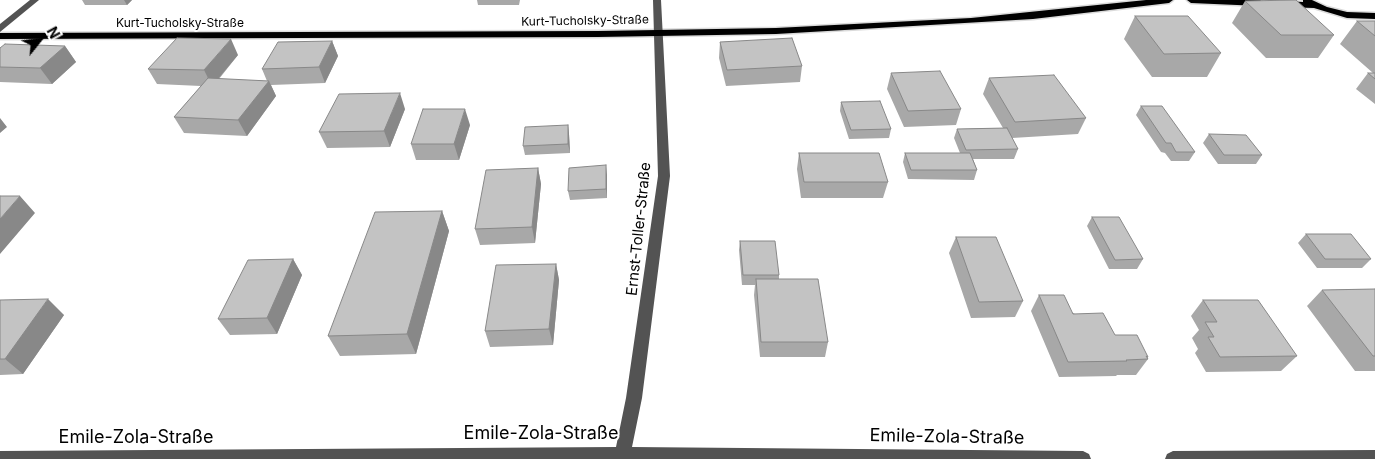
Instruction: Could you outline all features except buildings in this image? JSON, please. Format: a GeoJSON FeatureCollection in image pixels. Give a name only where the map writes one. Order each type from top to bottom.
{"type":"FeatureCollection","features":[{"type":"Feature","properties":{"kind":"main road","name":"Kurt-Tucholsky-Straße"},"geometry":{"type":"LineString","coordinates":[[0,36],[589,34],[776,30],[918,25],[1033,16],[1169,0]]}},
{"type":"Feature","properties":{"kind":"main road"},"geometry":{"type":"LineString","coordinates":[[1190,0],[1314,5]]}},
{"type":"Feature","properties":{"kind":"main road"},"geometry":{"type":"LineString","coordinates":[[1304,0],[1347,15],[1375,16]]}},
{"type":"Feature","properties":{"kind":"street"},"geometry":{"type":"LineString","coordinates":[[0,29],[35,0]]}},
{"type":"Feature","properties":{"kind":"street","name":"Ernst-Toller-Straße"},"geometry":{"type":"LineString","coordinates":[[622,456],[634,398],[664,176],[657,0]]}},
{"type":"Feature","properties":{"kind":"street","name":"Emile-Zola-Straße"},"geometry":{"type":"LineString","coordinates":[[0,459],[622,456],[1083,459]]}},
{"type":"Feature","properties":{"kind":"street"},"geometry":{"type":"LineString","coordinates":[[1173,459],[1375,458]]}}]}
